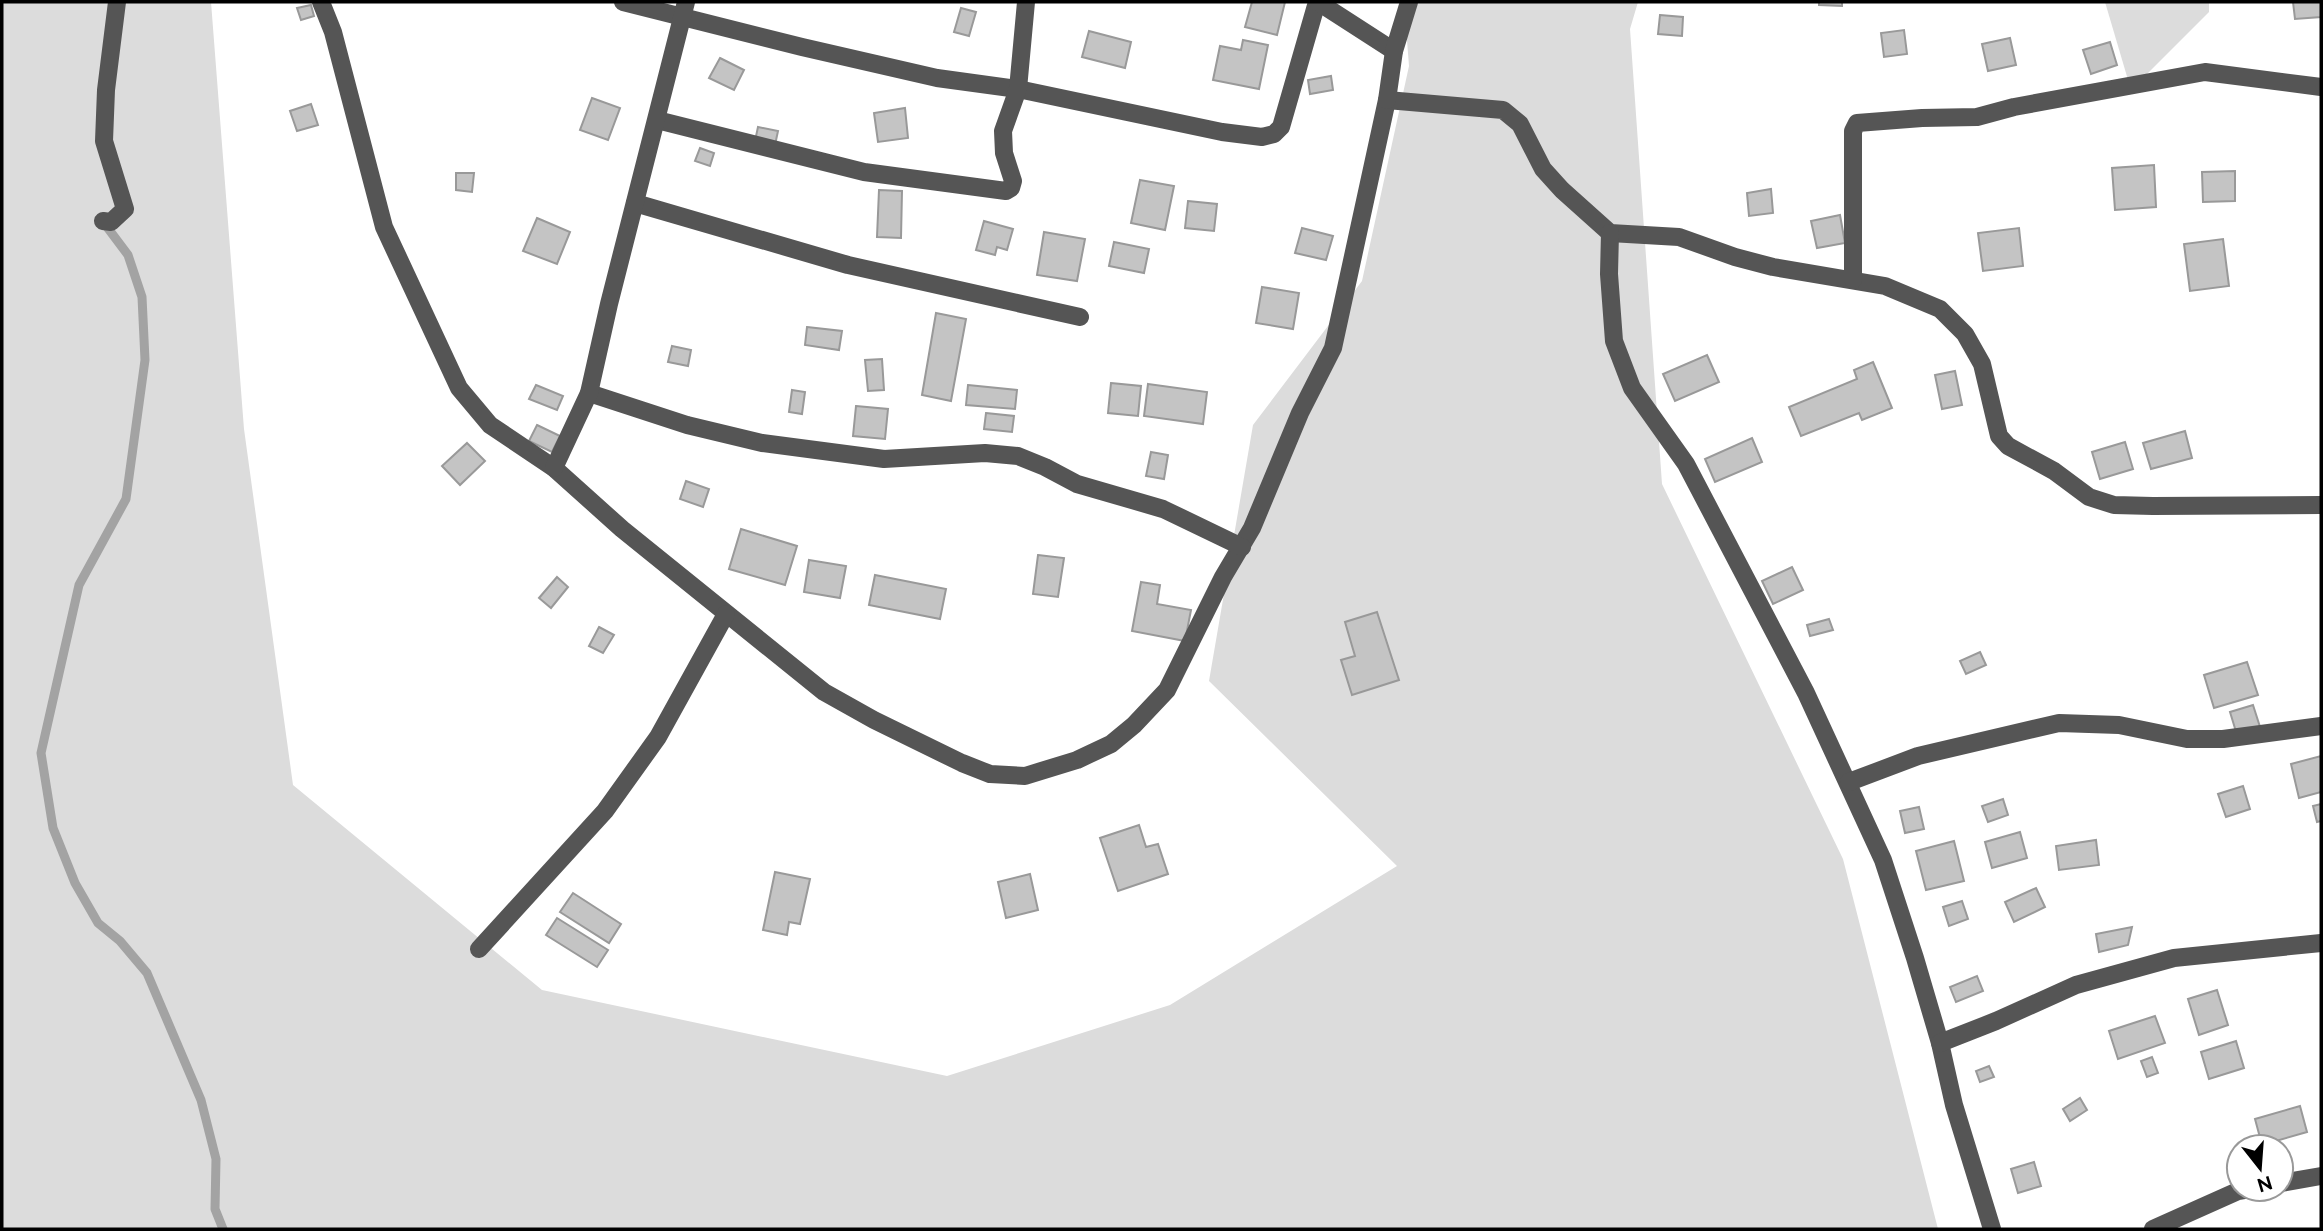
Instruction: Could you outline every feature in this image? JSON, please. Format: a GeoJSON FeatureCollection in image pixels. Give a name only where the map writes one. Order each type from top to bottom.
{"type":"FeatureCollection","features":[{"type":"Feature","properties":{"kind":"street"},"geometry":{"type":"LineString","coordinates":[[103,221],[111,222],[125,209],[104,141],[106,90],[117,2]]}},
{"type":"Feature","properties":{"kind":"street"},"geometry":{"type":"LineString","coordinates":[[321,2],[333,32],[384,227],[459,388],[490,425],[554,468],[622,529],[824,692],[962,763],[990,774],[1025,776],[1077,760],[1111,744],[1134,725],[1167,690],[1223,577],[1252,528],[1300,413],[1333,348],[1387,100],[1394,51],[1409,2]]}},
{"type":"Feature","properties":{"kind":"street"},"geometry":{"type":"LineString","coordinates":[[623,2],[683,10],[937,78],[1018,89],[1222,132],[1262,137],[1274,135],[1281,127],[1317,2],[1394,51]]}},
{"type":"Feature","properties":{"kind":"street"},"geometry":{"type":"LineString","coordinates":[[657,120],[864,172],[1006,191],[1011,188],[1013,181],[1004,153],[1003,131],[1018,89],[1026,2]]}},
{"type":"Feature","properties":{"kind":"street"},"geometry":{"type":"LineString","coordinates":[[554,468],[589,393],[683,10]]}},
{"type":"Feature","properties":{"kind":"street"},"geometry":{"type":"LineString","coordinates":[[1853,280],[1853,131],[1857,123],[1977,117],[2014,107],[2205,72],[2321,87]]}},
{"type":"Feature","properties":{"kind":"street"},"geometry":{"type":"LineString","coordinates":[[1387,100],[1503,110],[1520,124],[1543,169],[1610,233],[1679,237],[1773,267],[1885,286],[1940,309],[1965,334],[1982,364],[1999,436],[2008,446],[2054,471],[2089,498],[2114,505],[2140,506],[2321,505]]}},
{"type":"Feature","properties":{"kind":"street"},"geometry":{"type":"LineString","coordinates":[[635,203],[848,265],[1080,317]]}},
{"type":"Feature","properties":{"kind":"street"},"geometry":{"type":"LineString","coordinates":[[1610,233],[1609,274],[1614,341],[1632,388],[1686,464],[1807,693],[1883,860],[1940,1043],[1954,1105],[1993,1229]]}},
{"type":"Feature","properties":{"kind":"street"},"geometry":{"type":"LineString","coordinates":[[589,393],[687,425],[762,443],[884,459],[985,453],[1018,456],[1077,484],[1163,509],[1242,547]]}},
{"type":"Feature","properties":{"kind":"street"},"geometry":{"type":"LineString","coordinates":[[479,949],[605,811],[658,737],[726,614]]}},
{"type":"Feature","properties":{"kind":"street"},"geometry":{"type":"LineString","coordinates":[[1849,782],[1918,756],[2059,723],[2119,725],[2187,738],[2223,739],[2321,726]]}},
{"type":"Feature","properties":{"kind":"street"},"geometry":{"type":"LineString","coordinates":[[1940,1043],[2076,985],[2174,958],[2321,943]]}},
{"type":"Feature","properties":{"kind":"street"},"geometry":{"type":"LineString","coordinates":[[2295,1181],[2321,1176]]}},
{"type":"Feature","properties":{"kind":"street"},"geometry":{"type":"LineString","coordinates":[[2153,1229],[2225,1197]]}},
{"type":"Feature","properties":{"kind":"shaded area"},"geometry":{"type":"Polygon","coordinates":[[[2,2],[211,2],[244,429],[293,785],[542,990],[947,1076],[1170,1005],[1397,866],[1209,681],[1253,425],[1362,281],[1409,66],[1404,2],[1638,2],[1630,29],[1662,484],[1843,859],[1938,1229],[2,1229],[2,2]]]}},
{"type":"Feature","properties":{"kind":"shaded area"},"geometry":{"type":"Polygon","coordinates":[[[2105,2],[2209,2],[2209,12],[2131,90],[2105,2]]]}},
{"type":"Feature","properties":{"kind":"building"},"geometry":{"type":"Polygon","coordinates":[[[1252,2],[1285,2],[1277,35],[1245,27],[1252,2]]]}},
{"type":"Feature","properties":{"kind":"building"},"geometry":{"type":"Polygon","coordinates":[[[1819,2],[1842,2],[1842,6],[1819,5],[1819,2]]]}},
{"type":"Feature","properties":{"kind":"building"},"geometry":{"type":"Polygon","coordinates":[[[2293,2],[2321,2],[2321,17],[2295,19],[2293,2]]]}},
{"type":"Feature","properties":{"kind":"building"},"geometry":{"type":"Polygon","coordinates":[[[311,5],[314,16],[301,20],[297,8],[311,5]]]}},
{"type":"Feature","properties":{"kind":"building"},"geometry":{"type":"Polygon","coordinates":[[[961,8],[976,12],[969,36],[954,32],[961,8]]]}},
{"type":"Feature","properties":{"kind":"building"},"geometry":{"type":"Polygon","coordinates":[[[1660,15],[1683,17],[1682,36],[1658,34],[1660,15]]]}},
{"type":"Feature","properties":{"kind":"building"},"geometry":{"type":"Polygon","coordinates":[[[1904,30],[1907,54],[1884,57],[1881,33],[1904,30]]]}},
{"type":"Feature","properties":{"kind":"building"},"geometry":{"type":"Polygon","coordinates":[[[1089,31],[1131,42],[1125,68],[1082,57],[1089,31]]]}},
{"type":"Feature","properties":{"kind":"building"},"geometry":{"type":"Polygon","coordinates":[[[2010,38],[2016,65],[1988,71],[1982,44],[2010,38]]]}},
{"type":"Feature","properties":{"kind":"building"},"geometry":{"type":"Polygon","coordinates":[[[1243,40],[1268,45],[1259,89],[1213,80],[1220,46],[1241,50],[1243,40]]]}},
{"type":"Feature","properties":{"kind":"building"},"geometry":{"type":"Polygon","coordinates":[[[2110,42],[2117,65],[2091,74],[2083,50],[2110,42]]]}},
{"type":"Feature","properties":{"kind":"building"},"geometry":{"type":"Polygon","coordinates":[[[720,58],[744,70],[734,90],[709,78],[720,58]]]}},
{"type":"Feature","properties":{"kind":"building"},"geometry":{"type":"Polygon","coordinates":[[[1331,76],[1333,90],[1310,94],[1308,80],[1331,76]]]}},
{"type":"Feature","properties":{"kind":"building"},"geometry":{"type":"Polygon","coordinates":[[[592,98],[620,108],[608,140],[580,130],[592,98]]]}},
{"type":"Feature","properties":{"kind":"building"},"geometry":{"type":"Polygon","coordinates":[[[311,104],[318,125],[297,131],[290,111],[311,104]]]}},
{"type":"Feature","properties":{"kind":"building"},"geometry":{"type":"Polygon","coordinates":[[[905,108],[908,138],[878,142],[874,113],[905,108]]]}},
{"type":"Feature","properties":{"kind":"building"},"geometry":{"type":"Polygon","coordinates":[[[758,127],[778,131],[775,145],[755,141],[758,127]]]}},
{"type":"Feature","properties":{"kind":"building"},"geometry":{"type":"Polygon","coordinates":[[[700,148],[714,153],[710,166],[695,161],[700,148]]]}},
{"type":"Feature","properties":{"kind":"building"},"geometry":{"type":"Polygon","coordinates":[[[2154,165],[2156,207],[2115,210],[2112,168],[2154,165]]]}},
{"type":"Feature","properties":{"kind":"building"},"geometry":{"type":"Polygon","coordinates":[[[2235,171],[2235,201],[2203,202],[2202,172],[2235,171]]]}},
{"type":"Feature","properties":{"kind":"building"},"geometry":{"type":"Polygon","coordinates":[[[456,173],[474,173],[472,192],[456,190],[456,173]]]}},
{"type":"Feature","properties":{"kind":"building"},"geometry":{"type":"Polygon","coordinates":[[[1140,180],[1174,186],[1165,230],[1131,223],[1140,180]]]}},
{"type":"Feature","properties":{"kind":"building"},"geometry":{"type":"Polygon","coordinates":[[[1771,189],[1773,213],[1749,216],[1747,193],[1771,189]]]}},
{"type":"Feature","properties":{"kind":"building"},"geometry":{"type":"Polygon","coordinates":[[[879,190],[902,191],[901,238],[877,237],[879,190]]]}},
{"type":"Feature","properties":{"kind":"building"},"geometry":{"type":"Polygon","coordinates":[[[1188,201],[1217,204],[1214,231],[1185,228],[1188,201]]]}},
{"type":"Feature","properties":{"kind":"building"},"geometry":{"type":"Polygon","coordinates":[[[1840,215],[1845,243],[1817,248],[1811,221],[1840,215]]]}},
{"type":"Feature","properties":{"kind":"building"},"geometry":{"type":"Polygon","coordinates":[[[537,218],[570,232],[557,264],[523,251],[537,218]]]}},
{"type":"Feature","properties":{"kind":"building"},"geometry":{"type":"Polygon","coordinates":[[[984,221],[1013,229],[1007,250],[997,247],[995,255],[976,250],[984,221]]]}},
{"type":"Feature","properties":{"kind":"building"},"geometry":{"type":"Polygon","coordinates":[[[1302,228],[1333,236],[1326,260],[1295,253],[1302,228]]]}},
{"type":"Feature","properties":{"kind":"building"},"geometry":{"type":"Polygon","coordinates":[[[2019,228],[2023,266],[1983,271],[1978,233],[2019,228]]]}},
{"type":"Feature","properties":{"kind":"building"},"geometry":{"type":"Polygon","coordinates":[[[1044,232],[1085,239],[1077,281],[1037,275],[1044,232]]]}},
{"type":"Feature","properties":{"kind":"building"},"geometry":{"type":"Polygon","coordinates":[[[2223,239],[2229,286],[2190,291],[2184,244],[2223,239]]]}},
{"type":"Feature","properties":{"kind":"building"},"geometry":{"type":"Polygon","coordinates":[[[1114,242],[1149,249],[1144,273],[1109,266],[1114,242]]]}},
{"type":"Feature","properties":{"kind":"building"},"geometry":{"type":"Polygon","coordinates":[[[1262,287],[1299,293],[1293,329],[1256,323],[1262,287]]]}},
{"type":"Feature","properties":{"kind":"building"},"geometry":{"type":"Polygon","coordinates":[[[936,313],[966,319],[951,401],[922,395],[936,313]]]}},
{"type":"Feature","properties":{"kind":"building"},"geometry":{"type":"Polygon","coordinates":[[[807,327],[842,331],[839,350],[805,345],[807,327]]]}},
{"type":"Feature","properties":{"kind":"building"},"geometry":{"type":"Polygon","coordinates":[[[672,346],[691,350],[688,366],[668,362],[672,346]]]}},
{"type":"Feature","properties":{"kind":"building"},"geometry":{"type":"Polygon","coordinates":[[[1707,355],[1719,382],[1675,401],[1663,374],[1707,355]]]}},
{"type":"Feature","properties":{"kind":"building"},"geometry":{"type":"Polygon","coordinates":[[[882,359],[884,390],[868,391],[865,360],[882,359]]]}},
{"type":"Feature","properties":{"kind":"building"},"geometry":{"type":"Polygon","coordinates":[[[1873,362],[1892,408],[1862,420],[1859,413],[1801,436],[1789,407],[1857,379],[1854,370],[1873,362]]]}},
{"type":"Feature","properties":{"kind":"building"},"geometry":{"type":"Polygon","coordinates":[[[1955,371],[1962,405],[1942,409],[1935,375],[1955,371]]]}},
{"type":"Feature","properties":{"kind":"building"},"geometry":{"type":"Polygon","coordinates":[[[1111,383],[1141,386],[1138,416],[1108,413],[1111,383]]]}},
{"type":"Feature","properties":{"kind":"building"},"geometry":{"type":"Polygon","coordinates":[[[1148,384],[1207,392],[1203,424],[1144,416],[1148,384]]]}},
{"type":"Feature","properties":{"kind":"building"},"geometry":{"type":"Polygon","coordinates":[[[536,385],[563,396],[557,410],[529,399],[536,385]]]}},
{"type":"Feature","properties":{"kind":"building"},"geometry":{"type":"Polygon","coordinates":[[[968,385],[1017,390],[1015,409],[966,405],[968,385]]]}},
{"type":"Feature","properties":{"kind":"building"},"geometry":{"type":"Polygon","coordinates":[[[792,390],[805,392],[802,414],[789,412],[792,390]]]}},
{"type":"Feature","properties":{"kind":"building"},"geometry":{"type":"Polygon","coordinates":[[[856,406],[888,409],[885,439],[853,436],[856,406]]]}},
{"type":"Feature","properties":{"kind":"building"},"geometry":{"type":"Polygon","coordinates":[[[986,413],[1014,416],[1012,432],[984,429],[986,413]]]}},
{"type":"Feature","properties":{"kind":"building"},"geometry":{"type":"Polygon","coordinates":[[[537,425],[560,436],[552,452],[529,441],[537,425]]]}},
{"type":"Feature","properties":{"kind":"building"},"geometry":{"type":"Polygon","coordinates":[[[2185,431],[2192,458],[2151,469],[2143,443],[2185,431]]]}},
{"type":"Feature","properties":{"kind":"building"},"geometry":{"type":"Polygon","coordinates":[[[1752,438],[1762,462],[1715,482],[1705,459],[1752,438]]]}},
{"type":"Feature","properties":{"kind":"building"},"geometry":{"type":"Polygon","coordinates":[[[2125,442],[2133,469],[2100,479],[2092,452],[2125,442]]]}},
{"type":"Feature","properties":{"kind":"building"},"geometry":{"type":"Polygon","coordinates":[[[467,443],[485,461],[460,485],[442,466],[467,443]]]}},
{"type":"Feature","properties":{"kind":"building"},"geometry":{"type":"Polygon","coordinates":[[[1151,452],[1168,455],[1164,479],[1146,476],[1151,452]]]}},
{"type":"Feature","properties":{"kind":"building"},"geometry":{"type":"Polygon","coordinates":[[[686,481],[709,489],[703,507],[680,499],[686,481]]]}},
{"type":"Feature","properties":{"kind":"building"},"geometry":{"type":"Polygon","coordinates":[[[741,529],[797,546],[785,585],[729,569],[741,529]]]}},
{"type":"Feature","properties":{"kind":"building"},"geometry":{"type":"Polygon","coordinates":[[[1038,555],[1064,558],[1058,597],[1033,594],[1038,555]]]}},
{"type":"Feature","properties":{"kind":"building"},"geometry":{"type":"Polygon","coordinates":[[[809,560],[846,566],[840,598],[804,592],[809,560]]]}},
{"type":"Feature","properties":{"kind":"building"},"geometry":{"type":"Polygon","coordinates":[[[1792,567],[1803,590],[1773,604],[1762,581],[1792,567]]]}},
{"type":"Feature","properties":{"kind":"building"},"geometry":{"type":"Polygon","coordinates":[[[875,575],[946,589],[940,619],[869,605],[875,575]]]}},
{"type":"Feature","properties":{"kind":"building"},"geometry":{"type":"Polygon","coordinates":[[[557,577],[568,587],[551,608],[539,598],[557,577]]]}},
{"type":"Feature","properties":{"kind":"building"},"geometry":{"type":"Polygon","coordinates":[[[1141,582],[1160,585],[1157,604],[1191,610],[1185,641],[1132,631],[1141,582]]]}},
{"type":"Feature","properties":{"kind":"building"},"geometry":{"type":"Polygon","coordinates":[[[1377,612],[1399,680],[1352,695],[1341,660],[1355,656],[1345,622],[1377,612]]]}},
{"type":"Feature","properties":{"kind":"building"},"geometry":{"type":"Polygon","coordinates":[[[1829,619],[1833,630],[1810,636],[1807,625],[1829,619]]]}},
{"type":"Feature","properties":{"kind":"building"},"geometry":{"type":"Polygon","coordinates":[[[599,627],[614,635],[603,653],[589,646],[599,627]]]}},
{"type":"Feature","properties":{"kind":"building"},"geometry":{"type":"Polygon","coordinates":[[[1980,652],[1986,665],[1966,674],[1960,661],[1980,652]]]}},
{"type":"Feature","properties":{"kind":"building"},"geometry":{"type":"Polygon","coordinates":[[[2247,662],[2258,695],[2214,708],[2204,675],[2247,662]]]}},
{"type":"Feature","properties":{"kind":"building"},"geometry":{"type":"Polygon","coordinates":[[[2253,705],[2260,727],[2237,735],[2230,712],[2253,705]]]}},
{"type":"Feature","properties":{"kind":"building"},"geometry":{"type":"Polygon","coordinates":[[[2321,756],[2321,792],[2299,798],[2291,764],[2321,756]]]}},
{"type":"Feature","properties":{"kind":"building"},"geometry":{"type":"Polygon","coordinates":[[[2243,786],[2250,809],[2226,817],[2218,794],[2243,786]]]}},
{"type":"Feature","properties":{"kind":"building"},"geometry":{"type":"Polygon","coordinates":[[[2003,799],[2008,815],[1988,822],[1982,806],[2003,799]]]}},
{"type":"Feature","properties":{"kind":"building"},"geometry":{"type":"Polygon","coordinates":[[[2321,804],[2321,821],[2317,822],[2313,806],[2321,804]]]}},
{"type":"Feature","properties":{"kind":"building"},"geometry":{"type":"Polygon","coordinates":[[[1919,807],[1924,829],[1905,833],[1900,811],[1919,807]]]}},
{"type":"Feature","properties":{"kind":"building"},"geometry":{"type":"Polygon","coordinates":[[[1139,825],[1146,847],[1158,844],[1168,874],[1118,891],[1100,838],[1139,825]]]}},
{"type":"Feature","properties":{"kind":"building"},"geometry":{"type":"Polygon","coordinates":[[[2020,832],[2027,858],[1992,868],[1985,842],[2020,832]]]}},
{"type":"Feature","properties":{"kind":"building"},"geometry":{"type":"Polygon","coordinates":[[[2096,840],[2099,865],[2059,870],[2056,846],[2096,840]]]}},
{"type":"Feature","properties":{"kind":"building"},"geometry":{"type":"Polygon","coordinates":[[[1954,841],[1964,881],[1926,890],[1916,851],[1954,841]]]}},
{"type":"Feature","properties":{"kind":"building"},"geometry":{"type":"Polygon","coordinates":[[[775,872],[810,879],[800,924],[789,922],[787,935],[763,930],[775,872]]]}},
{"type":"Feature","properties":{"kind":"building"},"geometry":{"type":"Polygon","coordinates":[[[1030,874],[1038,910],[1006,918],[998,882],[1030,874]]]}},
{"type":"Feature","properties":{"kind":"building"},"geometry":{"type":"Polygon","coordinates":[[[2036,888],[2045,907],[2014,922],[2005,902],[2036,888]]]}},
{"type":"Feature","properties":{"kind":"building"},"geometry":{"type":"Polygon","coordinates":[[[573,893],[621,924],[609,943],[560,912],[573,893]]]}},
{"type":"Feature","properties":{"kind":"building"},"geometry":{"type":"Polygon","coordinates":[[[1962,901],[1968,919],[1949,926],[1943,907],[1962,901]]]}},
{"type":"Feature","properties":{"kind":"building"},"geometry":{"type":"Polygon","coordinates":[[[557,918],[608,950],[597,967],[546,935],[557,918]]]}},
{"type":"Feature","properties":{"kind":"building"},"geometry":{"type":"Polygon","coordinates":[[[2132,927],[2128,945],[2099,952],[2096,934],[2132,927]]]}},
{"type":"Feature","properties":{"kind":"building"},"geometry":{"type":"Polygon","coordinates":[[[1977,976],[1983,991],[1956,1002],[1950,987],[1977,976]]]}},
{"type":"Feature","properties":{"kind":"building"},"geometry":{"type":"Polygon","coordinates":[[[2217,990],[2228,1025],[2199,1035],[2188,999],[2217,990]]]}},
{"type":"Feature","properties":{"kind":"building"},"geometry":{"type":"Polygon","coordinates":[[[2155,1016],[2165,1043],[2118,1059],[2109,1031],[2155,1016]]]}},
{"type":"Feature","properties":{"kind":"building"},"geometry":{"type":"Polygon","coordinates":[[[2236,1041],[2244,1068],[2209,1079],[2201,1052],[2236,1041]]]}},
{"type":"Feature","properties":{"kind":"building"},"geometry":{"type":"Polygon","coordinates":[[[2152,1057],[2158,1073],[2147,1077],[2141,1061],[2152,1057]]]}},
{"type":"Feature","properties":{"kind":"building"},"geometry":{"type":"Polygon","coordinates":[[[1989,1066],[1994,1077],[1980,1082],[1976,1071],[1989,1066]]]}},
{"type":"Feature","properties":{"kind":"building"},"geometry":{"type":"Polygon","coordinates":[[[2080,1098],[2087,1110],[2070,1121],[2063,1109],[2080,1098]]]}},
{"type":"Feature","properties":{"kind":"building"},"geometry":{"type":"Polygon","coordinates":[[[2300,1106],[2307,1132],[2295,1135],[2295,1133],[2259,1133],[2255,1119],[2300,1106]]]}},
{"type":"Feature","properties":{"kind":"building"},"geometry":{"type":"Polygon","coordinates":[[[2034,1162],[2041,1186],[2018,1193],[2011,1169],[2034,1162]]]}},
{"type":"Feature","properties":{"kind":"waterway"},"geometry":{"type":"LineString","coordinates":[[104,223],[128,255],[142,297],[145,360],[126,499],[79,585],[41,753],[53,828],[75,883],[98,923],[120,941],[147,973],[201,1100],[216,1159],[215,1209],[223,1229]]}}]}
